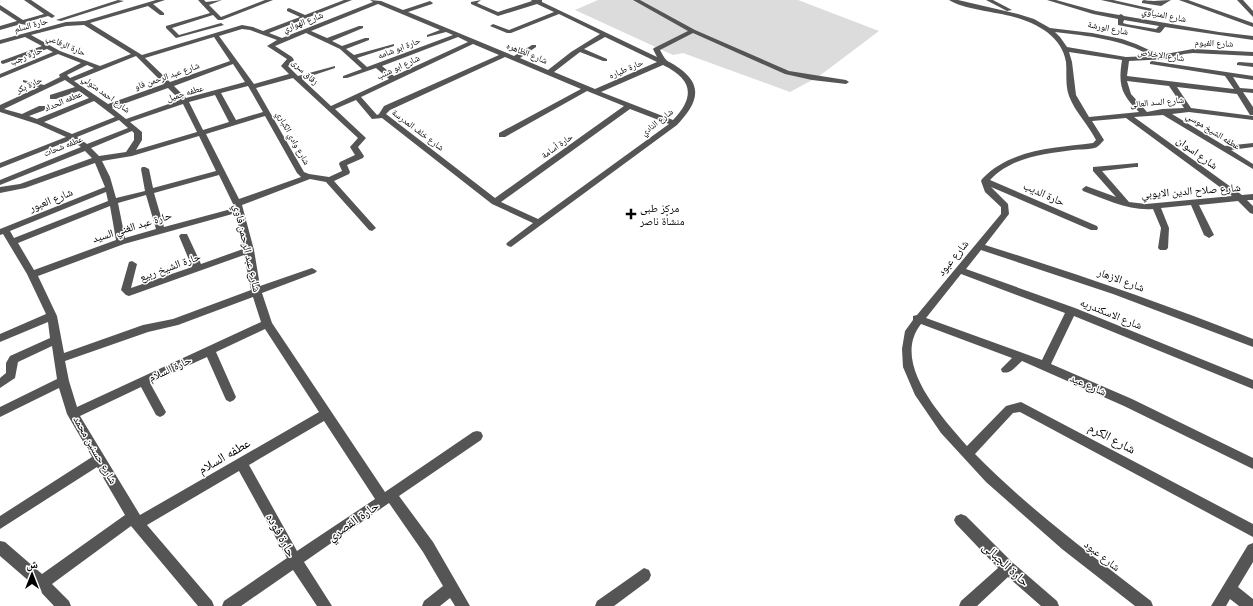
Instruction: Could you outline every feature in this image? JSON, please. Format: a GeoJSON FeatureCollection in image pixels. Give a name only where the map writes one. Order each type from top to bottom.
{"type":"FeatureCollection","features":[{"type":"Feature","properties":{"kind":"street"},"geometry":{"type":"LineString","coordinates":[[27,0],[66,24]]}},
{"type":"Feature","properties":{"kind":"street","name":"حارة السلم"},"geometry":{"type":"LineString","coordinates":[[0,42],[66,24],[84,23],[162,0]]}},
{"type":"Feature","properties":{"kind":"street"},"geometry":{"type":"LineString","coordinates":[[203,2],[219,0]]}},
{"type":"Feature","properties":{"kind":"street"},"geometry":{"type":"LineString","coordinates":[[220,19],[270,0]]}},
{"type":"Feature","properties":{"kind":"street"},"geometry":{"type":"LineString","coordinates":[[263,33],[349,0]]}},
{"type":"Feature","properties":{"kind":"street"},"geometry":{"type":"LineString","coordinates":[[478,0],[473,4],[498,14],[538,1]]}},
{"type":"Feature","properties":{"kind":"street"},"geometry":{"type":"LineString","coordinates":[[639,1],[648,0]]}},
{"type":"Feature","properties":{"kind":"street"},"geometry":{"type":"LineString","coordinates":[[952,0],[1014,14]]}},
{"type":"Feature","properties":{"kind":"street"},"geometry":{"type":"LineString","coordinates":[[985,181],[989,175],[1014,160],[1032,154],[1095,145],[1100,140],[1073,96],[1069,84],[1071,61],[1060,39],[1049,30],[1014,14],[989,0]]}},
{"type":"Feature","properties":{"kind":"street","name":"شارع المنياوي"},"geometry":{"type":"LineString","coordinates":[[1050,0],[1085,11],[1121,16],[1120,24],[1156,32],[1160,30],[1163,24],[1253,38]]}},
{"type":"Feature","properties":{"kind":"street"},"geometry":{"type":"LineString","coordinates":[[1104,0],[1150,9]]}},
{"type":"Feature","properties":{"kind":"street"},"geometry":{"type":"LineString","coordinates":[[1136,0],[1160,4],[1168,0]]}},
{"type":"Feature","properties":{"kind":"street"},"geometry":{"type":"LineString","coordinates":[[1182,0],[1253,25]]}},
{"type":"Feature","properties":{"kind":"street"},"geometry":{"type":"LineString","coordinates":[[1240,0],[1253,15]]}},
{"type":"Feature","properties":{"kind":"street"},"geometry":{"type":"LineString","coordinates":[[59,20],[120,1],[131,9]]}},
{"type":"Feature","properties":{"kind":"street","name":"شارع الظاهره"},"geometry":{"type":"LineString","coordinates":[[376,1],[550,72],[595,92],[674,123]]}},
{"type":"Feature","properties":{"kind":"street","name":"شارع الهواري"},"geometry":{"type":"LineString","coordinates":[[100,68],[138,55],[231,29],[247,27],[282,40],[376,1]]}},
{"type":"Feature","properties":{"kind":"street","name":"شارع النادي"},"geometry":{"type":"LineString","coordinates":[[511,244],[674,123],[690,105],[693,96],[692,86],[686,77],[677,69],[538,1]]}},
{"type":"Feature","properties":{"kind":"street"},"geometry":{"type":"LineString","coordinates":[[639,1],[692,31],[787,73],[846,82]]}},
{"type":"Feature","properties":{"kind":"street"},"geometry":{"type":"LineString","coordinates":[[203,2],[231,29]]}},
{"type":"Feature","properties":{"kind":"street"},"geometry":{"type":"LineString","coordinates":[[404,12],[430,2]]}},
{"type":"Feature","properties":{"kind":"street"},"geometry":{"type":"LineString","coordinates":[[148,4],[162,14]]}},
{"type":"Feature","properties":{"kind":"street"},"geometry":{"type":"LineString","coordinates":[[0,7],[37,32]]}},
{"type":"Feature","properties":{"kind":"street"},"geometry":{"type":"LineString","coordinates":[[289,10],[305,17]]}},
{"type":"Feature","properties":{"kind":"street"},"geometry":{"type":"LineString","coordinates":[[494,26],[509,32],[559,12]]}},
{"type":"Feature","properties":{"kind":"street"},"geometry":{"type":"LineString","coordinates":[[215,13],[170,25],[168,28],[176,36],[181,36],[226,24]]}},
{"type":"Feature","properties":{"kind":"street"},"geometry":{"type":"LineString","coordinates":[[0,28],[49,14]]}},
{"type":"Feature","properties":{"kind":"street"},"geometry":{"type":"LineString","coordinates":[[0,21],[14,17]]}},
{"type":"Feature","properties":{"kind":"street","name":"شارع عبد الرحمن فاوي"},"geometry":{"type":"LineString","coordinates":[[84,23],[138,55],[169,84],[185,102],[202,132],[239,206],[256,291],[267,324],[326,414],[386,497],[428,547],[463,606]]}},
{"type":"Feature","properties":{"kind":"street"},"geometry":{"type":"LineString","coordinates":[[329,40],[361,27]]}},
{"type":"Feature","properties":{"kind":"street"},"geometry":{"type":"LineString","coordinates":[[429,36],[447,30]]}},
{"type":"Feature","properties":{"kind":"street","name":"شارع الورشة"},"geometry":{"type":"LineString","coordinates":[[1049,30],[1112,37],[1147,50],[1160,58]]}},
{"type":"Feature","properties":{"kind":"street"},"geometry":{"type":"LineString","coordinates":[[306,31],[329,40],[342,48],[366,69]]}},
{"type":"Feature","properties":{"kind":"street"},"geometry":{"type":"LineString","coordinates":[[663,62],[656,49],[692,31]]}},
{"type":"Feature","properties":{"kind":"street","name":"شارع وادي الكباري"},"geometry":{"type":"LineString","coordinates":[[215,34],[233,62],[251,85],[301,173],[308,177],[324,177],[329,180]]}},
{"type":"Feature","properties":{"kind":"street"},"geometry":{"type":"LineString","coordinates":[[550,72],[579,49],[605,34]]}},
{"type":"Feature","properties":{"kind":"street","name":"حارة الرفاعي"},"geometry":{"type":"LineString","coordinates":[[26,35],[46,47],[100,68]]}},
{"type":"Feature","properties":{"kind":"street","name":"حارة ابو شامه"},"geometry":{"type":"LineString","coordinates":[[345,77],[377,65],[424,56],[459,35]]}},
{"type":"Feature","properties":{"kind":"street"},"geometry":{"type":"LineString","coordinates":[[342,48],[367,39]]}},
{"type":"Feature","properties":{"kind":"street","name":"زقاق سرى"},"geometry":{"type":"LineString","coordinates":[[282,40],[270,46],[290,58],[291,60],[284,66],[362,138],[354,147],[360,156],[343,164],[346,172],[329,180]]}},
{"type":"Feature","properties":{"kind":"street","name":"شارع ابو شنب"},"geometry":{"type":"LineString","coordinates":[[330,109],[393,79],[424,56],[474,41]]}},
{"type":"Feature","properties":{"kind":"street"},"geometry":{"type":"LineString","coordinates":[[353,57],[392,45]]}},
{"type":"Feature","properties":{"kind":"street"},"geometry":{"type":"LineString","coordinates":[[516,58],[534,46]]}},
{"type":"Feature","properties":{"kind":"street"},"geometry":{"type":"LineString","coordinates":[[3,62],[46,47]]}},
{"type":"Feature","properties":{"kind":"street"},"geometry":{"type":"LineString","coordinates":[[579,49],[605,60]]}},
{"type":"Feature","properties":{"kind":"street","name":"شارع الإخلاص"},"geometry":{"type":"LineString","coordinates":[[1066,49],[1253,78]]}},
{"type":"Feature","properties":{"kind":"street","name":"شارع الفيوم"},"geometry":{"type":"LineString","coordinates":[[1126,59],[1160,58],[1193,51],[1253,54]]}},
{"type":"Feature","properties":{"kind":"street","name":"حارة رجب"},"geometry":{"type":"LineString","coordinates":[[0,76],[58,52]]}},
{"type":"Feature","properties":{"kind":"street","name":"شارع خلف المدرسة"},"geometry":{"type":"LineString","coordinates":[[506,54],[387,108],[383,111],[383,116],[495,202],[539,224]]}},
{"type":"Feature","properties":{"kind":"street"},"geometry":{"type":"LineString","coordinates":[[1126,59],[1123,78],[1124,88],[1131,100],[1144,113]]}},
{"type":"Feature","properties":{"kind":"street","name":"شارع عبد الرحمن فاو"},"geometry":{"type":"LineString","coordinates":[[107,107],[233,62]]}},
{"type":"Feature","properties":{"kind":"street","name":"حارة طياره"},"geometry":{"type":"LineString","coordinates":[[595,92],[663,62]]}},
{"type":"Feature","properties":{"kind":"street","name":"شارع احمد متولي"},"geometry":{"type":"LineString","coordinates":[[86,63],[63,73],[62,75],[124,119],[140,135],[129,154]]}},
{"type":"Feature","properties":{"kind":"street"},"geometry":{"type":"LineString","coordinates":[[1239,64],[1253,65]]}},
{"type":"Feature","properties":{"kind":"street"},"geometry":{"type":"LineString","coordinates":[[377,65],[393,79]]}},
{"type":"Feature","properties":{"kind":"street","name":"عطفه جميل"},"geometry":{"type":"LineString","coordinates":[[0,166],[124,119],[171,104],[185,102],[217,92],[333,67]]}},
{"type":"Feature","properties":{"kind":"street","name":"حارة بكر"},"geometry":{"type":"LineString","coordinates":[[0,109],[45,87],[100,68]]}},
{"type":"Feature","properties":{"kind":"street"},"geometry":{"type":"LineString","coordinates":[[1228,75],[1253,113]]}},
{"type":"Feature","properties":{"kind":"street"},"geometry":{"type":"LineString","coordinates":[[1123,78],[1239,91],[1253,91]]}},
{"type":"Feature","properties":{"kind":"street"},"geometry":{"type":"LineString","coordinates":[[25,81],[45,87]]}},
{"type":"Feature","properties":{"kind":"street"},"geometry":{"type":"LineString","coordinates":[[1171,83],[1189,110]]}},
{"type":"Feature","properties":{"kind":"street"},"geometry":{"type":"LineString","coordinates":[[53,97],[80,88]]}},
{"type":"Feature","properties":{"kind":"street"},"geometry":{"type":"LineString","coordinates":[[502,134],[587,88]]}},
{"type":"Feature","properties":{"kind":"street"},"geometry":{"type":"LineString","coordinates":[[217,92],[233,122]]}},
{"type":"Feature","properties":{"kind":"street"},"geometry":{"type":"LineString","coordinates":[[357,97],[375,117],[383,116]]}},
{"type":"Feature","properties":{"kind":"street","name":"عطفه الحداد"},"geometry":{"type":"LineString","coordinates":[[39,121],[94,98]]}},
{"type":"Feature","properties":{"kind":"street"},"geometry":{"type":"LineString","coordinates":[[1245,101],[1253,102]]}},
{"type":"Feature","properties":{"kind":"street","name":"حارة أسامة"},"geometry":{"type":"LineString","coordinates":[[495,202],[630,106]]}},
{"type":"Feature","properties":{"kind":"street"},"geometry":{"type":"LineString","coordinates":[[22,117],[42,108]]}},
{"type":"Feature","properties":{"kind":"street"},"geometry":{"type":"LineString","coordinates":[[0,109],[39,121],[72,138],[97,160],[109,188],[121,242]]}},
{"type":"Feature","properties":{"kind":"street","name":"شارع السد العالى"},"geometry":{"type":"LineString","coordinates":[[1087,119],[1162,111],[1189,110],[1253,118]]}},
{"type":"Feature","properties":{"kind":"street","name":"عطفه الشيخ موسي"},"geometry":{"type":"LineString","coordinates":[[1162,111],[1253,167]]}},
{"type":"Feature","properties":{"kind":"street"},"geometry":{"type":"LineString","coordinates":[[0,190],[22,186],[97,160],[129,154],[233,122],[268,113]]}},
{"type":"Feature","properties":{"kind":"street","name":"شارع اسوان"},"geometry":{"type":"LineString","coordinates":[[1127,115],[1241,199],[1253,211]]}},
{"type":"Feature","properties":{"kind":"street","name":"عطفه شحات"},"geometry":{"type":"LineString","coordinates":[[0,183],[134,128]]}},
{"type":"Feature","properties":{"kind":"street"},"geometry":{"type":"LineString","coordinates":[[1223,149],[1253,145]]}},
{"type":"Feature","properties":{"kind":"street"},"geometry":{"type":"LineString","coordinates":[[1126,204],[1096,169],[1135,165]]}},
{"type":"Feature","properties":{"kind":"street"},"geometry":{"type":"LineString","coordinates":[[145,169],[149,191],[161,231]]}},
{"type":"Feature","properties":{"kind":"street"},"geometry":{"type":"LineString","coordinates":[[13,242],[112,202],[221,172]]}},
{"type":"Feature","properties":{"kind":"street","name":"حارة عبد الغني السيد"},"geometry":{"type":"LineString","coordinates":[[32,274],[121,242],[239,206],[308,177]]}},
{"type":"Feature","properties":{"kind":"street"},"geometry":{"type":"LineString","coordinates":[[329,180],[372,228]]}},
{"type":"Feature","properties":{"kind":"street","name":"حارة الديب"},"geometry":{"type":"LineString","coordinates":[[985,181],[1094,228]]}},
{"type":"Feature","properties":{"kind":"street","name":"شارع عبود"},"geometry":{"type":"LineString","coordinates":[[985,181],[988,190],[1005,206],[1005,214],[918,319],[910,331],[906,352],[911,377],[925,404],[967,454],[1033,518],[1146,606]]}},
{"type":"Feature","properties":{"kind":"street","name":"شارع العبور"},"geometry":{"type":"LineString","coordinates":[[2,231],[109,188]]}},
{"type":"Feature","properties":{"kind":"street","name":"شارع صلاح الدين الايوبي"},"geometry":{"type":"LineString","coordinates":[[1086,189],[1126,204],[1140,206],[1194,203],[1253,197]]}},
{"type":"Feature","properties":{"kind":"street"},"geometry":{"type":"LineString","coordinates":[[1194,203],[1209,235]]}},
{"type":"Feature","properties":{"kind":"street"},"geometry":{"type":"LineString","coordinates":[[1156,206],[1165,228],[1163,248]]}},
{"type":"Feature","properties":{"kind":"street","name":"شارع حسنين محمد"},"geometry":{"type":"LineString","coordinates":[[2,231],[13,242],[32,274],[52,316],[63,381],[74,414],[136,520],[207,606]]}},
{"type":"Feature","properties":{"kind":"street"},"geometry":{"type":"LineString","coordinates":[[184,236],[198,270]]}},
{"type":"Feature","properties":{"kind":"street","name":"شارع الازهار"},"geometry":{"type":"LineString","coordinates":[[978,246],[1084,279],[1200,321],[1253,343]]}},
{"type":"Feature","properties":{"kind":"street","name":"حارة الشيخ ربيع"},"geometry":{"type":"LineString","coordinates":[[132,264],[126,290],[130,293],[198,270],[249,250]]}},
{"type":"Feature","properties":{"kind":"street","name":"شارع الاسكندريه"},"geometry":{"type":"LineString","coordinates":[[959,270],[1072,311],[1253,385]]}},
{"type":"Feature","properties":{"kind":"street"},"geometry":{"type":"LineString","coordinates":[[60,358],[147,328],[174,322],[312,271]]}},
{"type":"Feature","properties":{"kind":"street"},"geometry":{"type":"LineString","coordinates":[[1044,366],[1072,311]]}},
{"type":"Feature","properties":{"kind":"street"},"geometry":{"type":"LineString","coordinates":[[0,338],[52,316]]}},
{"type":"Feature","properties":{"kind":"street","name":"شارع عيد"},"geometry":{"type":"LineString","coordinates":[[918,319],[1044,366],[1180,426],[1253,464]]}},
{"type":"Feature","properties":{"kind":"street","name":"حارة السلام"},"geometry":{"type":"LineString","coordinates":[[74,414],[267,324]]}},
{"type":"Feature","properties":{"kind":"street"},"geometry":{"type":"LineString","coordinates":[[0,384],[11,375],[11,363],[14,359],[56,340]]}},
{"type":"Feature","properties":{"kind":"street"},"geometry":{"type":"LineString","coordinates":[[210,350],[230,397]]}},
{"type":"Feature","properties":{"kind":"street"},"geometry":{"type":"LineString","coordinates":[[1006,370],[1020,356]]}},
{"type":"Feature","properties":{"kind":"street"},"geometry":{"type":"LineString","coordinates":[[0,412],[63,381]]}},
{"type":"Feature","properties":{"kind":"street"},"geometry":{"type":"LineString","coordinates":[[144,382],[160,412]]}},
{"type":"Feature","properties":{"kind":"street","name":"شارع الكرم"},"geometry":{"type":"LineString","coordinates":[[967,454],[1010,409],[1021,407],[1253,531]]}},
{"type":"Feature","properties":{"kind":"street","name":"عطفه السلام"},"geometry":{"type":"LineString","coordinates":[[42,582],[136,520],[241,463],[326,414]]}},
{"type":"Feature","properties":{"kind":"street","name":"حارة القصري"},"geometry":{"type":"LineString","coordinates":[[229,606],[477,436]]}},
{"type":"Feature","properties":{"kind":"street"},"geometry":{"type":"LineString","coordinates":[[0,523],[99,459]]}},
{"type":"Feature","properties":{"kind":"street","name":"حارة فوده"},"geometry":{"type":"LineString","coordinates":[[241,463],[296,560],[325,606]]}},
{"type":"Feature","properties":{"kind":"street","name":"حارة الجبالى"},"geometry":{"type":"LineString","coordinates":[[961,520],[1008,568],[1052,606]]}},
{"type":"Feature","properties":{"kind":"street"},"geometry":{"type":"LineString","coordinates":[[0,547],[42,582],[64,606]]}},
{"type":"Feature","properties":{"kind":"street"},"geometry":{"type":"LineString","coordinates":[[1218,606],[1253,550]]}},
{"type":"Feature","properties":{"kind":"street"},"geometry":{"type":"LineString","coordinates":[[966,606],[1008,568]]}},
{"type":"Feature","properties":{"kind":"street"},"geometry":{"type":"LineString","coordinates":[[602,606],[644,576]]}},
{"type":"Feature","properties":{"kind":"street"},"geometry":{"type":"LineString","coordinates":[[429,606],[452,588]]}},
{"type":"Feature","properties":{"kind":"street"},"geometry":{"type":"LineString","coordinates":[[1229,589],[1251,606]]}},
{"type":"Feature","properties":{"kind":"shaded area"},"geometry":{"type":"Polygon","coordinates":[[[598,0],[798,0],[879,31],[818,77],[790,92],[683,53],[673,55],[575,10],[598,0]]]}},
{"type":"Feature","properties":{"kind":"place","name":"مركز طبى منشأة ناصر"},"geometry":{"type":"Point","coordinates":[631,214]}}]}
